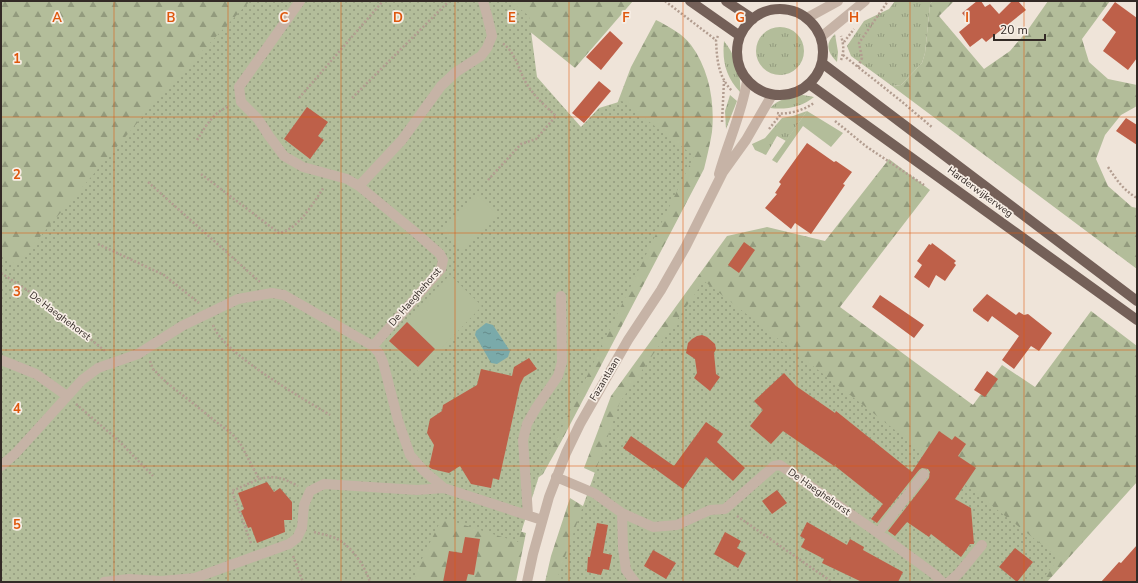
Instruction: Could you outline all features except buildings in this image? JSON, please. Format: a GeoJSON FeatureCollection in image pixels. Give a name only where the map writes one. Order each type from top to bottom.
{"type":"FeatureCollection","features":[{"type":"Feature","properties":{"kind":"main road"},"geometry":{"type":"LineString","coordinates":[[690,1],[740,36]]}},
{"type":"Feature","properties":{"kind":"main road"},"geometry":{"type":"LineString","coordinates":[[726,1],[753,19]]}},
{"type":"Feature","properties":{"kind":"main road"},"geometry":{"type":"LineString","coordinates":[[780,9],[794,11],[807,18],[821,37],[823,46],[822,63],[817,74],[809,84],[798,91],[785,95],[772,95],[760,90],[748,80],[740,67],[737,52],[740,36],[745,27],[753,19],[765,12],[780,9]]}},
{"type":"Feature","properties":{"kind":"main road","name":"Harderwijkerweg"},"geometry":{"type":"LineString","coordinates":[[822,63],[1137,301]]}},
{"type":"Feature","properties":{"kind":"main road","name":"Harderwijkerweg"},"geometry":{"type":"LineString","coordinates":[[809,84],[1137,320]]}},
{"type":"Feature","properties":{"kind":"street"},"geometry":{"type":"LineString","coordinates":[[241,102],[239,87],[300,1]]}},
{"type":"Feature","properties":{"kind":"street"},"geometry":{"type":"LineString","coordinates":[[359,186],[402,140],[441,86],[456,72],[481,56],[487,48],[492,36],[483,1]]}},
{"type":"Feature","properties":{"kind":"street"},"geometry":{"type":"LineString","coordinates":[[807,18],[838,1]]}},
{"type":"Feature","properties":{"kind":"street"},"geometry":{"type":"LineString","coordinates":[[821,37],[866,1]]}},
{"type":"Feature","properties":{"kind":"street","name":"Fazantlaan"},"geometry":{"type":"LineString","coordinates":[[714,189],[727,147],[742,108],[748,80]]}},
{"type":"Feature","properties":{"kind":"street","name":"Fazantlaan"},"geometry":{"type":"LineString","coordinates":[[527,582],[542,520],[556,477],[590,404],[686,246],[723,172],[746,140],[772,95]]}},
{"type":"Feature","properties":{"kind":"street","name":"De Haeghehorst"},"geometry":{"type":"LineString","coordinates":[[241,102],[258,119],[284,156],[303,167],[347,179],[359,186],[440,254],[443,260],[441,269],[373,346]]}},
{"type":"Feature","properties":{"kind":"street"},"geometry":{"type":"LineString","coordinates":[[1,466],[15,454],[82,380],[98,368],[138,354],[182,326],[238,299],[272,292],[284,295],[373,346],[379,353],[383,362],[398,420],[410,455],[424,471],[444,488]]}},
{"type":"Feature","properties":{"kind":"street"},"geometry":{"type":"LineString","coordinates":[[528,515],[523,440],[527,424],[558,376],[562,362],[560,296]]}},
{"type":"Feature","properties":{"kind":"street"},"geometry":{"type":"LineString","coordinates":[[1,360],[36,374],[67,396]]}},
{"type":"Feature","properties":{"kind":"street","name":"De Haeghehorst"},"geometry":{"type":"LineString","coordinates":[[556,477],[594,493],[622,513],[653,526],[664,526],[677,525],[710,510],[725,508],[774,466],[780,465],[878,533],[934,574],[942,582]]}},
{"type":"Feature","properties":{"kind":"street"},"geometry":{"type":"LineString","coordinates":[[878,533],[924,474]]}},
{"type":"Feature","properties":{"kind":"street"},"geometry":{"type":"LineString","coordinates":[[104,582],[129,579],[161,581],[195,578],[289,544],[297,538],[302,528],[304,505],[310,491],[324,484],[418,490],[444,488],[542,520]]}},
{"type":"Feature","properties":{"kind":"street"},"geometry":{"type":"LineString","coordinates":[[622,513],[623,548],[626,570],[635,582]]}},
{"type":"Feature","properties":{"kind":"street"},"geometry":{"type":"LineString","coordinates":[[949,582],[959,573],[982,545]]}},
{"type":"Feature","properties":{"kind":"path"},"geometry":{"type":"LineString","coordinates":[[299,98],[383,1]]}},
{"type":"Feature","properties":{"kind":"path"},"geometry":{"type":"LineString","coordinates":[[352,98],[450,1]]}},
{"type":"Feature","properties":{"kind":"path"},"geometry":{"type":"LineString","coordinates":[[665,1],[716,40]]}},
{"type":"Feature","properties":{"kind":"path"},"geometry":{"type":"LineString","coordinates":[[858,67],[862,58],[859,43],[888,1]]}},
{"type":"Feature","properties":{"kind":"path"},"geometry":{"type":"LineString","coordinates":[[838,29],[843,43],[843,55]]}},
{"type":"Feature","properties":{"kind":"path"},"geometry":{"type":"LineString","coordinates":[[488,180],[521,144],[536,139],[556,116],[535,96],[524,79],[516,60],[505,44],[492,36]]}},
{"type":"Feature","properties":{"kind":"path"},"geometry":{"type":"LineString","coordinates":[[197,140],[211,118],[221,109],[241,102]]}},
{"type":"Feature","properties":{"kind":"path"},"geometry":{"type":"LineString","coordinates":[[1108,167],[1118,182],[1128,193],[1137,198]]}},
{"type":"Feature","properties":{"kind":"path"},"geometry":{"type":"LineString","coordinates":[[201,174],[279,232],[286,232],[310,208],[332,175]]}},
{"type":"Feature","properties":{"kind":"path"},"geometry":{"type":"LineString","coordinates":[[148,182],[272,292]]}},
{"type":"Feature","properties":{"kind":"path","name":"De Haeghehorst"},"geometry":{"type":"LineString","coordinates":[[1,273],[45,302],[118,361]]}},
{"type":"Feature","properties":{"kind":"path"},"geometry":{"type":"LineString","coordinates":[[151,347],[149,359],[153,369],[166,382],[233,435],[240,443],[259,479]]}},
{"type":"Feature","properties":{"kind":"path"},"geometry":{"type":"LineString","coordinates":[[67,396],[118,440],[153,476]]}},
{"type":"Feature","properties":{"kind":"path"},"geometry":{"type":"LineString","coordinates":[[255,556],[232,491],[259,479],[272,476],[288,480],[310,491]]}},
{"type":"Feature","properties":{"kind":"path"},"geometry":{"type":"LineString","coordinates":[[725,508],[832,582]]}},
{"type":"Feature","properties":{"kind":"path"},"geometry":{"type":"LineString","coordinates":[[302,528],[336,539],[355,554],[370,582]]}},
{"type":"Feature","properties":{"kind":"path"},"geometry":{"type":"LineString","coordinates":[[289,544],[303,582]]}},
{"type":"Feature","properties":{"kind":"green space"},"geometry":{"type":"Polygon","coordinates":[[[1,1],[252,1],[35,275],[1,268],[1,1]]]}},
{"type":"Feature","properties":{"kind":"green space"},"geometry":{"type":"Polygon","coordinates":[[[250,1],[510,1],[529,16],[537,77],[581,127],[599,108],[622,101],[694,156],[540,473],[518,542],[442,518],[416,571],[415,582],[1,582],[1,253],[16,265],[167,88],[250,1]]]}},
{"type":"Feature","properties":{"kind":"green space"},"geometry":{"type":"Polygon","coordinates":[[[510,1],[633,1],[575,68],[513,18],[510,1]]]}},
{"type":"Feature","properties":{"kind":"green space"},"geometry":{"type":"Polygon","coordinates":[[[895,1],[932,1],[930,5],[925,53],[922,63],[901,85],[892,86],[851,56],[847,46],[864,21],[889,9],[895,1]]]}},
{"type":"Feature","properties":{"kind":"green space"},"geometry":{"type":"Polygon","coordinates":[[[932,1],[954,1],[939,16],[984,69],[1010,51],[1027,31],[1048,1],[1110,1],[1082,39],[1089,62],[1108,79],[1137,85],[1137,106],[1121,115],[1105,135],[1096,159],[1108,186],[1132,207],[1137,208],[1137,269],[892,86],[901,85],[922,63],[925,53],[930,5],[932,1]]]}},
{"type":"Feature","properties":{"kind":"green space"},"geometry":{"type":"Polygon","coordinates":[[[656,20],[675,31],[688,41],[697,54],[706,75],[713,109],[713,121],[704,169],[562,440],[543,474],[539,477],[534,472],[617,104],[631,67],[656,20]]]}},
{"type":"Feature","properties":{"kind":"green space"},"geometry":{"type":"Polygon","coordinates":[[[780,27],[789,29],[797,34],[802,42],[804,51],[802,60],[797,68],[789,73],[780,75],[771,73],[763,68],[758,60],[756,51],[758,42],[763,34],[771,29],[780,27]]]}},
{"type":"Feature","properties":{"kind":"green space"},"geometry":{"type":"Polygon","coordinates":[[[835,34],[838,52],[837,62],[831,55],[828,48],[829,41],[835,34]]]}},
{"type":"Feature","properties":{"kind":"green space"},"geometry":{"type":"Polygon","coordinates":[[[724,41],[737,65],[740,79],[740,92],[731,81],[726,69],[724,62],[724,41]]]}},
{"type":"Feature","properties":{"kind":"green space"},"geometry":{"type":"Polygon","coordinates":[[[730,95],[737,101],[726,129],[725,111],[730,95]]]}},
{"type":"Feature","properties":{"kind":"green space"},"geometry":{"type":"Polygon","coordinates":[[[803,95],[814,97],[794,107],[782,109],[770,108],[781,100],[803,95]]]}},
{"type":"Feature","properties":{"kind":"green space"},"geometry":{"type":"Polygon","coordinates":[[[807,111],[786,141],[777,136],[766,155],[755,150],[752,144],[765,138],[782,118],[807,111]]]}},
{"type":"Feature","properties":{"kind":"green space"},"geometry":{"type":"Polygon","coordinates":[[[807,111],[843,133],[831,147],[803,126],[777,163],[772,160],[807,111]]]}},
{"type":"Feature","properties":{"kind":"green space"},"geometry":{"type":"Polygon","coordinates":[[[889,159],[930,190],[840,307],[973,405],[1002,365],[1035,387],[1091,311],[1137,346],[1137,482],[1047,582],[1011,582],[620,484],[584,468],[611,396],[727,236],[767,227],[825,241],[889,159]]]}},
{"type":"Feature","properties":{"kind":"green space"},"geometry":{"type":"Polygon","coordinates":[[[478,196],[498,215],[463,251],[443,231],[478,196]]]}},
{"type":"Feature","properties":{"kind":"green space"},"geometry":{"type":"Polygon","coordinates":[[[450,275],[482,306],[419,372],[386,340],[450,275]]]}},
{"type":"Feature","properties":{"kind":"green space"},"geometry":{"type":"Polygon","coordinates":[[[704,281],[1059,558],[1040,582],[556,582],[620,402],[704,281]]]}},
{"type":"Feature","properties":{"kind":"green space"},"geometry":{"type":"Polygon","coordinates":[[[570,498],[615,526],[626,582],[545,582],[551,556],[570,498]]]}},
{"type":"Feature","properties":{"kind":"green space"},"geometry":{"type":"Polygon","coordinates":[[[433,507],[526,533],[516,582],[404,582],[433,507]]]}},
{"type":"Feature","properties":{"kind":"water"},"geometry":{"type":"Polygon","coordinates":[[[486,323],[493,325],[510,351],[508,357],[497,364],[491,363],[475,335],[476,331],[486,323]]]}}]}
